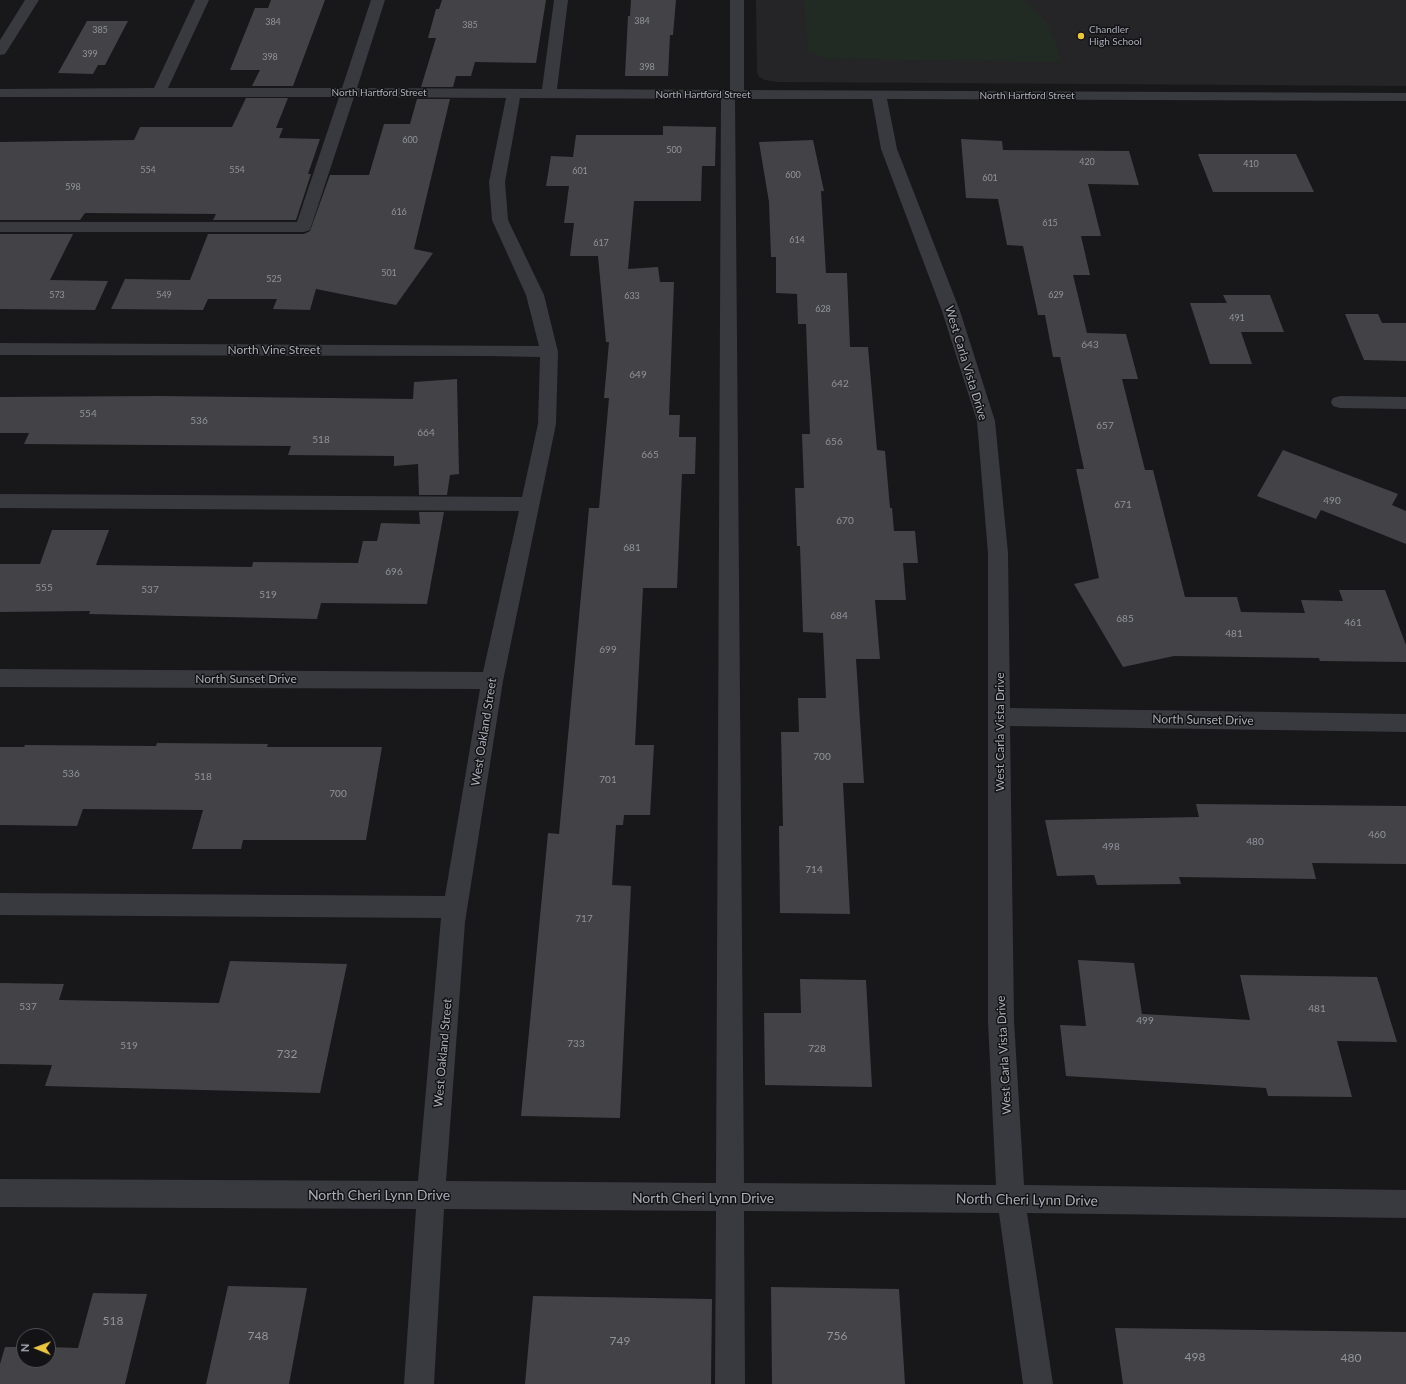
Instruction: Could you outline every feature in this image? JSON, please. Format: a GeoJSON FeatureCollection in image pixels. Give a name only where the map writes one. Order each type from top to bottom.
{"type":"FeatureCollection","features":[{"type":"Feature","properties":{"kind":"street"},"geometry":{"type":"LineString","coordinates":[[0,51],[32,0]]}},
{"type":"Feature","properties":{"kind":"street"},"geometry":{"type":"LineString","coordinates":[[159,92],[202,0]]}},
{"type":"Feature","properties":{"kind":"street"},"geometry":{"type":"LineString","coordinates":[[0,227],[304,226],[378,0]]}},
{"type":"Feature","properties":{"kind":"street"},"geometry":{"type":"LineString","coordinates":[[549,93],[561,0]]}},
{"type":"Feature","properties":{"kind":"street"},"geometry":{"type":"LineString","coordinates":[[730,1384],[733,95],[736,0]]}},
{"type":"Feature","properties":{"kind":"street","name":"North Hartford Street"},"geometry":{"type":"LineString","coordinates":[[0,93],[348,92],[1406,97]]}},
{"type":"Feature","properties":{"kind":"street","name":"West Oakland Street"},"geometry":{"type":"LineString","coordinates":[[419,1384],[431,1195],[455,907],[492,681],[547,424],[549,352],[535,295],[500,220],[497,182],[514,93]]}},
{"type":"Feature","properties":{"kind":"street","name":"West Carla Vista Drive"},"geometry":{"type":"LineString","coordinates":[[880,95],[889,149],[951,310],[986,421],[998,553],[1001,1021],[1011,1200],[1038,1384]]}},
{"type":"Feature","properties":{"kind":"street","name":"North Vine Street"},"geometry":{"type":"LineString","coordinates":[[0,349],[481,350],[549,352]]}},
{"type":"Feature","properties":{"kind":"street"},"geometry":{"type":"LineString","coordinates":[[1340,402],[1406,403]]}},
{"type":"Feature","properties":{"kind":"street"},"geometry":{"type":"LineString","coordinates":[[0,501],[530,504]]}},
{"type":"Feature","properties":{"kind":"street","name":"North Sunset Drive"},"geometry":{"type":"LineString","coordinates":[[0,678],[492,681]]}},
{"type":"Feature","properties":{"kind":"street","name":"North Sunset Drive"},"geometry":{"type":"LineString","coordinates":[[1000,717],[1406,723]]}},
{"type":"Feature","properties":{"kind":"street"},"geometry":{"type":"LineString","coordinates":[[0,904],[455,907]]}},
{"type":"Feature","properties":{"kind":"street","name":"North Cheri Lynn Drive"},"geometry":{"type":"LineString","coordinates":[[0,1193],[923,1198],[1406,1204]]}},
{"type":"Feature","properties":{"kind":"shaded area","name":"Chandler High School"},"geometry":{"type":"Polygon","coordinates":[[[756,0],[1406,0],[1406,86],[777,82],[765,80],[759,77],[757,72],[756,0]]]}},
{"type":"Feature","properties":{"kind":"shaded area"},"geometry":{"type":"Polygon","coordinates":[[[804,0],[1024,0],[1045,21],[1056,40],[1061,62],[826,59],[808,51],[804,0]]]}},
{"type":"Feature","properties":{"kind":"building"},"geometry":{"type":"Polygon","coordinates":[[[271,0],[325,0],[293,86],[252,86],[260,70],[230,70],[255,8],[268,8],[271,0]]]}},
{"type":"Feature","properties":{"kind":"building"},"geometry":{"type":"Polygon","coordinates":[[[442,0],[546,0],[536,63],[475,62],[471,76],[456,76],[453,87],[421,87],[436,38],[428,38],[436,9],[439,9],[442,0]]]}},
{"type":"Feature","properties":{"kind":"building"},"geometry":{"type":"Polygon","coordinates":[[[631,0],[676,0],[673,35],[670,35],[668,76],[625,76],[628,16],[630,16],[631,0]]]}},
{"type":"Feature","properties":{"kind":"building"},"geometry":{"type":"Polygon","coordinates":[[[87,21],[128,21],[105,65],[98,65],[93,74],[58,73],[87,21]]]}},
{"type":"Feature","properties":{"kind":"building"},"geometry":{"type":"Polygon","coordinates":[[[246,98],[288,98],[276,128],[283,128],[279,138],[320,139],[308,174],[311,174],[296,220],[213,220],[216,214],[85,213],[80,220],[0,220],[0,142],[134,140],[140,127],[232,127],[246,98]]]}},
{"type":"Feature","properties":{"kind":"building"},"geometry":{"type":"Polygon","coordinates":[[[417,99],[450,99],[414,249],[433,253],[396,305],[316,289],[310,310],[273,309],[277,299],[208,299],[203,310],[111,309],[125,279],[190,280],[208,234],[304,234],[310,231],[330,175],[369,175],[384,124],[410,124],[417,99]]]}},
{"type":"Feature","properties":{"kind":"building"},"geometry":{"type":"Polygon","coordinates":[[[663,126],[716,127],[715,166],[702,166],[701,201],[634,201],[628,269],[658,267],[660,282],[674,282],[669,415],[680,415],[679,437],[696,437],[695,474],[682,474],[677,588],[643,588],[635,745],[654,745],[650,815],[624,815],[623,825],[616,825],[612,885],[631,886],[620,1118],[521,1116],[548,833],[559,834],[589,508],[599,508],[609,398],[604,398],[609,342],[606,342],[598,256],[570,256],[574,223],[564,223],[569,186],[546,186],[551,156],[573,157],[576,135],[663,135],[663,126]]]}},
{"type":"Feature","properties":{"kind":"building"},"geometry":{"type":"Polygon","coordinates":[[[961,139],[1002,141],[1003,150],[1129,151],[1139,185],[1088,184],[1101,236],[1081,236],[1090,275],[1073,275],[1087,333],[1126,334],[1138,379],[1122,379],[1145,470],[1153,470],[1185,597],[1237,597],[1241,612],[1305,613],[1301,600],[1343,601],[1339,590],[1385,590],[1406,645],[1406,662],[1320,661],[1319,658],[1174,656],[1123,667],[1074,584],[1099,578],[1076,469],[1084,469],[1060,357],[1053,357],[1045,315],[1038,315],[1023,246],[1007,245],[998,199],[966,198],[961,139]]]}},
{"type":"Feature","properties":{"kind":"building"},"geometry":{"type":"Polygon","coordinates":[[[813,140],[824,191],[821,191],[826,273],[847,273],[850,347],[868,347],[877,450],[885,451],[890,508],[892,508],[894,531],[915,531],[918,563],[903,563],[906,600],[875,600],[880,659],[856,659],[864,783],[843,783],[850,914],[780,913],[779,826],[783,826],[781,732],[799,732],[798,698],[826,698],[823,633],[803,632],[800,546],[797,546],[795,488],[804,488],[802,434],[810,434],[806,324],[798,324],[797,294],[776,293],[776,257],[771,257],[769,202],[759,142],[813,140]]]}},
{"type":"Feature","properties":{"kind":"building"},"geometry":{"type":"Polygon","coordinates":[[[1198,154],[1296,154],[1314,192],[1213,192],[1198,154]]]}},
{"type":"Feature","properties":{"kind":"building"},"geometry":{"type":"Polygon","coordinates":[[[0,234],[73,234],[50,280],[108,281],[95,310],[0,309],[0,234]]]}},
{"type":"Feature","properties":{"kind":"building"},"geometry":{"type":"Polygon","coordinates":[[[1223,295],[1270,295],[1284,332],[1241,332],[1252,364],[1210,364],[1190,303],[1227,303],[1223,295]]]}},
{"type":"Feature","properties":{"kind":"building"},"geometry":{"type":"Polygon","coordinates":[[[1345,314],[1378,314],[1382,323],[1406,323],[1406,361],[1364,360],[1345,314]]]}},
{"type":"Feature","properties":{"kind":"building"},"geometry":{"type":"Polygon","coordinates":[[[457,379],[459,474],[450,475],[447,495],[419,495],[418,464],[394,466],[394,456],[288,455],[291,446],[24,444],[29,433],[0,433],[0,397],[159,396],[413,399],[414,382],[457,379]]]}},
{"type":"Feature","properties":{"kind":"building"},"geometry":{"type":"Polygon","coordinates":[[[1283,450],[1398,494],[1392,505],[1406,511],[1406,544],[1321,510],[1316,519],[1257,496],[1283,450]]]}},
{"type":"Feature","properties":{"kind":"building"},"geometry":{"type":"Polygon","coordinates":[[[419,512],[444,512],[427,604],[321,603],[317,619],[89,614],[90,611],[0,612],[0,564],[40,564],[52,530],[109,530],[96,565],[252,567],[253,562],[358,563],[363,541],[377,541],[381,523],[420,524],[419,512]]]}},
{"type":"Feature","properties":{"kind":"building"},"geometry":{"type":"Polygon","coordinates":[[[157,743],[268,744],[267,747],[382,747],[366,840],[243,840],[241,849],[192,849],[203,810],[83,809],[77,826],[0,825],[0,747],[24,747],[25,745],[156,746],[157,743]]]}},
{"type":"Feature","properties":{"kind":"building"},"geometry":{"type":"Polygon","coordinates":[[[1196,804],[1406,806],[1406,864],[1312,863],[1316,879],[1179,877],[1181,884],[1097,885],[1094,875],[1057,876],[1045,820],[1199,817],[1196,804]]]}},
{"type":"Feature","properties":{"kind":"building"},"geometry":{"type":"Polygon","coordinates":[[[1078,960],[1134,963],[1142,1014],[1250,1020],[1240,975],[1377,977],[1397,1042],[1337,1041],[1352,1097],[1268,1096],[1266,1088],[1066,1076],[1060,1025],[1086,1026],[1078,960]]]}},
{"type":"Feature","properties":{"kind":"building"},"geometry":{"type":"Polygon","coordinates":[[[230,961],[347,964],[320,1093],[45,1086],[52,1065],[0,1064],[0,983],[64,984],[59,1000],[219,1003],[230,961]]]}},
{"type":"Feature","properties":{"kind":"building"},"geometry":{"type":"Polygon","coordinates":[[[800,979],[866,980],[872,1087],[765,1085],[764,1013],[801,1013],[800,979]]]}},
{"type":"Feature","properties":{"kind":"building"},"geometry":{"type":"Polygon","coordinates":[[[228,1286],[307,1288],[289,1384],[206,1384],[228,1286]]]}},
{"type":"Feature","properties":{"kind":"building"},"geometry":{"type":"Polygon","coordinates":[[[771,1287],[899,1289],[905,1384],[772,1384],[771,1287]]]}},
{"type":"Feature","properties":{"kind":"building"},"geometry":{"type":"Polygon","coordinates":[[[93,1293],[147,1294],[125,1384],[0,1384],[0,1364],[5,1347],[16,1347],[16,1368],[56,1368],[56,1347],[78,1348],[93,1293]]]}},
{"type":"Feature","properties":{"kind":"building"},"geometry":{"type":"Polygon","coordinates":[[[533,1296],[712,1299],[711,1384],[525,1384],[533,1296]]]}},
{"type":"Feature","properties":{"kind":"building"},"geometry":{"type":"Polygon","coordinates":[[[1115,1328],[1406,1332],[1406,1384],[1123,1384],[1115,1328]]]}},
{"type":"Feature","properties":{"kind":"place","name":"Chandler High School"},"geometry":{"type":"Point","coordinates":[1081,36]}}]}
